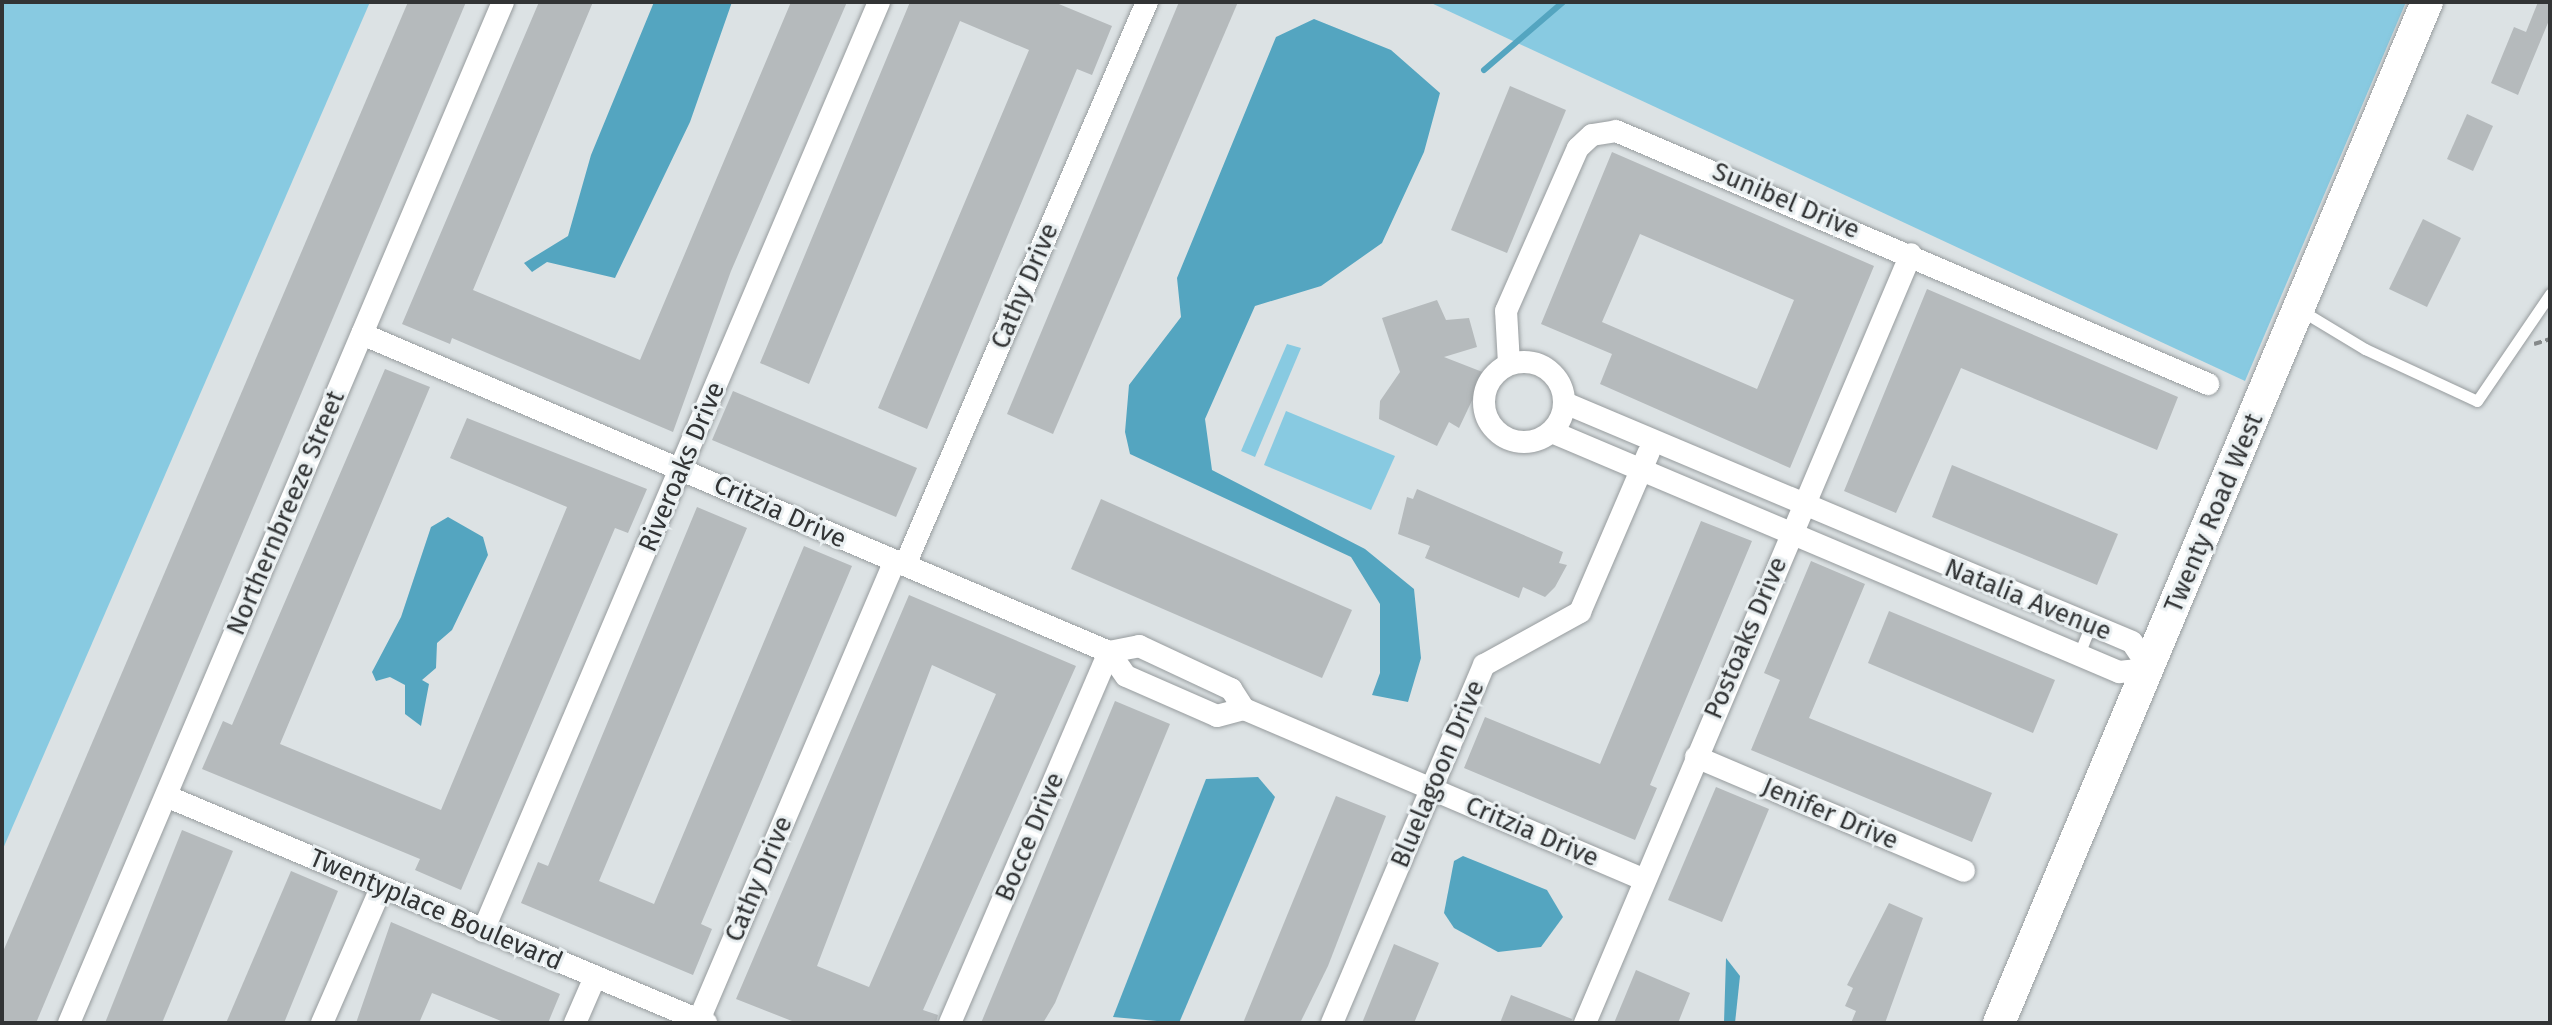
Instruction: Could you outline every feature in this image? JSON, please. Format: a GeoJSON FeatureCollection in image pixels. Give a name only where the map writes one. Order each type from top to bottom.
{"type":"FeatureCollection","features":[{"type":"Feature","properties":{"kind":"street","name":"Northernbreeze Street"},"geometry":{"type":"LineString","coordinates":[[69,1023],[503,2]]}},
{"type":"Feature","properties":{"kind":"street","name":"Riveroaks Drive"},"geometry":{"type":"LineString","coordinates":[[483,931],[879,2]]}},
{"type":"Feature","properties":{"kind":"street","name":"Twenty Road West"},"geometry":{"type":"LineString","coordinates":[[1999,1023],[2150,669],[2427,2]]}},
{"type":"Feature","properties":{"kind":"street","name":"Cathy Drive"},"geometry":{"type":"LineString","coordinates":[[703,1021],[1141,4]]}},
{"type":"Feature","properties":{"kind":"street","name":"Sunibel Drive"},"geometry":{"type":"LineString","coordinates":[[1509,364],[1506,311],[1578,148],[1592,135],[1631,135],[2208,384]]}},
{"type":"Feature","properties":{"kind":"street","name":"Postoaks Drive"},"geometry":{"type":"LineString","coordinates":[[1585,1023],[1643,879],[1911,254]]}},
{"type":"Feature","properties":{"kind":"street","name":"Critzia Drive"},"geometry":{"type":"LineString","coordinates":[[362,334],[1109,652],[1126,676],[1217,716],[1244,709]]}},
{"type":"Feature","properties":{"kind":"street"},"geometry":{"type":"LineString","coordinates":[[1509,364],[1547,368],[1565,403],[1552,432],[1529,442],[1494,429],[1485,393],[1509,364]]}},
{"type":"Feature","properties":{"kind":"street","name":"Natalia Avenue"},"geometry":{"type":"LineString","coordinates":[[1552,432],[1643,466],[2119,672],[2150,669],[2132,642],[1803,507],[1565,403]]}},
{"type":"Feature","properties":{"kind":"street","name":"Bluelagoon Drive"},"geometry":{"type":"LineString","coordinates":[[1332,1023],[1491,657],[1580,612],[1653,443]]}},
{"type":"Feature","properties":{"kind":"street","name":"Critzia Drive"},"geometry":{"type":"LineString","coordinates":[[1109,652],[1139,646],[1231,689],[1244,709],[1643,879]]}},
{"type":"Feature","properties":{"kind":"street","name":"Bocce Drive"},"geometry":{"type":"LineString","coordinates":[[950,1023],[1109,652]]}},
{"type":"Feature","properties":{"kind":"street","name":"Jenifer Drive"},"geometry":{"type":"LineString","coordinates":[[1696,757],[1964,871]]}},
{"type":"Feature","properties":{"kind":"street","name":"Twentyplace Boulevard"},"geometry":{"type":"LineString","coordinates":[[166,796],[703,1021]]}},
{"type":"Feature","properties":{"kind":"street"},"geometry":{"type":"LineString","coordinates":[[322,1023],[381,888]]}},
{"type":"Feature","properties":{"kind":"street"},"geometry":{"type":"LineString","coordinates":[[575,1023],[595,977]]}},
{"type":"Feature","properties":{"kind":"lane"},"geometry":{"type":"LineString","coordinates":[[2299,309],[2365,349],[2477,401],[2550,294]]}},
{"type":"Feature","properties":{"kind":"lane"},"geometry":{"type":"LineString","coordinates":[[2079,654],[2091,625]]}},
{"type":"Feature","properties":{"kind":"shaded area"},"geometry":{"type":"Polygon","coordinates":[[[2,2],[370,2],[2,851],[2,2]]]}},
{"type":"Feature","properties":{"kind":"shaded area"},"geometry":{"type":"Polygon","coordinates":[[[654,2],[732,2],[690,122],[615,278],[547,262],[532,272],[524,263],[568,236],[591,155],[654,2]]]}},
{"type":"Feature","properties":{"kind":"shaded area"},"geometry":{"type":"Polygon","coordinates":[[[1429,2],[2406,2],[2245,381],[1429,2]]]}},
{"type":"Feature","properties":{"kind":"shaded area"},"geometry":{"type":"Polygon","coordinates":[[[1314,19],[1391,50],[1440,93],[1424,152],[1382,243],[1321,286],[1255,306],[1205,419],[1212,470],[1365,549],[1414,589],[1421,658],[1408,702],[1372,695],[1380,673],[1380,604],[1351,557],[1130,454],[1125,432],[1129,385],[1181,317],[1177,278],[1276,37],[1314,19]]]}},
{"type":"Feature","properties":{"kind":"shaded area"},"geometry":{"type":"Polygon","coordinates":[[[1287,344],[1301,348],[1255,457],[1241,451],[1287,344]]]}},
{"type":"Feature","properties":{"kind":"shaded area"},"geometry":{"type":"Polygon","coordinates":[[[1286,411],[1395,456],[1371,510],[1264,465],[1286,411]]]}},
{"type":"Feature","properties":{"kind":"shaded area"},"geometry":{"type":"Polygon","coordinates":[[[448,517],[483,537],[488,555],[452,630],[437,643],[436,668],[422,680],[429,684],[421,726],[405,714],[405,685],[390,677],[376,681],[372,672],[401,617],[431,527],[448,517]]]}},
{"type":"Feature","properties":{"kind":"shaded area"},"geometry":{"type":"Polygon","coordinates":[[[1258,777],[1275,797],[1179,1023],[1113,1017],[1206,779],[1258,777]]]}},
{"type":"Feature","properties":{"kind":"shaded area"},"geometry":{"type":"Polygon","coordinates":[[[1463,856],[1547,890],[1563,917],[1541,947],[1498,952],[1454,928],[1444,913],[1454,861],[1463,856]]]}},
{"type":"Feature","properties":{"kind":"shaded area"},"geometry":{"type":"Polygon","coordinates":[[[1726,958],[1740,976],[1735,1023],[1724,1023],[1726,958]]]}},
{"type":"Feature","properties":{"kind":"building"},"geometry":{"type":"Polygon","coordinates":[[[408,2],[466,2],[36,1023],[2,1023],[2,954],[408,2]]]}},
{"type":"Feature","properties":{"kind":"building"},"geometry":{"type":"Polygon","coordinates":[[[539,2],[593,2],[473,290],[640,360],[791,2],[847,2],[731,271],[673,432],[452,338],[450,344],[402,324],[539,2]]]}},
{"type":"Feature","properties":{"kind":"building"},"geometry":{"type":"Polygon","coordinates":[[[910,2],[1054,2],[1112,26],[1092,75],[1077,69],[927,429],[878,408],[1029,50],[960,21],[809,384],[760,363],[910,2]]]}},
{"type":"Feature","properties":{"kind":"building"},"geometry":{"type":"Polygon","coordinates":[[[1179,2],[1238,2],[1053,434],[1007,414],[1179,2]]]}},
{"type":"Feature","properties":{"kind":"building"},"geometry":{"type":"Polygon","coordinates":[[[2538,2],[2550,2],[2550,18],[2518,95],[2491,83],[2514,27],[2526,32],[2538,2]]]}},
{"type":"Feature","properties":{"kind":"building"},"geometry":{"type":"Polygon","coordinates":[[[1510,86],[1566,110],[1507,253],[1451,230],[1510,86]]]}},
{"type":"Feature","properties":{"kind":"building"},"geometry":{"type":"Polygon","coordinates":[[[2467,114],[2493,126],[2473,171],[2447,159],[2467,114]]]}},
{"type":"Feature","properties":{"kind":"building"},"geometry":{"type":"Polygon","coordinates":[[[1612,152],[1874,266],[1790,468],[1600,384],[1612,354],[1541,324],[1612,152]],[[1640,234],[1602,322],[1757,389],[1794,300],[1640,234]]]}},
{"type":"Feature","properties":{"kind":"building"},"geometry":{"type":"Polygon","coordinates":[[[2423,219],[2461,238],[2427,307],[2389,289],[2423,219]]]}},
{"type":"Feature","properties":{"kind":"building"},"geometry":{"type":"Polygon","coordinates":[[[1927,289],[2178,397],[2157,450],[1961,368],[1896,513],[1844,491],[1927,289]]]}},
{"type":"Feature","properties":{"kind":"building"},"geometry":{"type":"Polygon","coordinates":[[[1437,300],[1446,320],[1469,318],[1477,347],[1444,357],[1485,373],[1459,428],[1449,422],[1437,446],[1379,419],[1380,401],[1400,372],[1382,318],[1437,300]]]}},
{"type":"Feature","properties":{"kind":"building"},"geometry":{"type":"Polygon","coordinates":[[[385,369],[430,387],[280,744],[441,810],[567,507],[450,458],[467,418],[647,489],[628,533],[615,528],[461,890],[415,870],[420,859],[202,769],[223,721],[232,725],[385,369]]]}},
{"type":"Feature","properties":{"kind":"building"},"geometry":{"type":"Polygon","coordinates":[[[733,391],[917,468],[896,517],[712,440],[733,391]]]}},
{"type":"Feature","properties":{"kind":"building"},"geometry":{"type":"Polygon","coordinates":[[[1952,465],[2118,534],[2097,585],[1932,517],[1952,465]]]}},
{"type":"Feature","properties":{"kind":"building"},"geometry":{"type":"Polygon","coordinates":[[[1417,489],[1563,552],[1559,563],[1567,565],[1555,587],[1545,597],[1523,587],[1519,598],[1425,558],[1430,546],[1398,534],[1407,497],[1413,499],[1417,489]]]}},
{"type":"Feature","properties":{"kind":"building"},"geometry":{"type":"Polygon","coordinates":[[[1101,499],[1352,610],[1322,678],[1071,569],[1101,499]]]}},
{"type":"Feature","properties":{"kind":"building"},"geometry":{"type":"Polygon","coordinates":[[[697,507],[747,528],[599,881],[654,904],[804,546],[852,566],[701,924],[712,929],[693,975],[521,903],[538,862],[548,866],[697,507]]]}},
{"type":"Feature","properties":{"kind":"building"},"geometry":{"type":"Polygon","coordinates":[[[1701,521],[1752,541],[1650,785],[1657,788],[1635,840],[1464,768],[1485,717],[1600,764],[1701,521]]]}},
{"type":"Feature","properties":{"kind":"building"},"geometry":{"type":"Polygon","coordinates":[[[1811,561],[1865,584],[1809,718],[1992,793],[1972,842],[1751,750],[1780,680],[1764,673],[1811,561]]]}},
{"type":"Feature","properties":{"kind":"building"},"geometry":{"type":"Polygon","coordinates":[[[909,595],[1076,666],[923,1010],[938,1015],[936,1023],[797,1023],[736,999],[909,595]],[[932,665],[817,966],[869,987],[996,694],[932,665]]]}},
{"type":"Feature","properties":{"kind":"building"},"geometry":{"type":"Polygon","coordinates":[[[1889,611],[2055,680],[2033,733],[1868,663],[1889,611]]]}},
{"type":"Feature","properties":{"kind":"building"},"geometry":{"type":"Polygon","coordinates":[[[1115,701],[1170,724],[1055,1003],[1043,1023],[981,1023],[1115,701]]]}},
{"type":"Feature","properties":{"kind":"building"},"geometry":{"type":"Polygon","coordinates":[[[1716,787],[1769,809],[1722,922],[1668,900],[1716,787]]]}},
{"type":"Feature","properties":{"kind":"building"},"geometry":{"type":"Polygon","coordinates":[[[1336,796],[1386,816],[1328,966],[1300,1023],[1243,1023],[1336,796]]]}},
{"type":"Feature","properties":{"kind":"building"},"geometry":{"type":"Polygon","coordinates":[[[182,830],[233,851],[162,1023],[105,1023],[182,830]]]}},
{"type":"Feature","properties":{"kind":"building"},"geometry":{"type":"Polygon","coordinates":[[[291,871],[338,891],[284,1023],[226,1023],[291,871]]]}},
{"type":"Feature","properties":{"kind":"building"},"geometry":{"type":"Polygon","coordinates":[[[1889,903],[1923,918],[1885,1023],[1851,1023],[1856,1011],[1845,1006],[1853,988],[1847,985],[1889,903]]]}},
{"type":"Feature","properties":{"kind":"building"},"geometry":{"type":"Polygon","coordinates":[[[391,922],[560,994],[548,1023],[506,1023],[432,993],[419,1023],[356,1023],[391,922]]]}},
{"type":"Feature","properties":{"kind":"building"},"geometry":{"type":"Polygon","coordinates":[[[1394,944],[1439,963],[1414,1023],[1362,1023],[1394,944]]]}},
{"type":"Feature","properties":{"kind":"building"},"geometry":{"type":"Polygon","coordinates":[[[1636,970],[1690,993],[1678,1023],[1614,1023],[1636,970]]]}},
{"type":"Feature","properties":{"kind":"building"},"geometry":{"type":"Polygon","coordinates":[[[1511,995],[1572,1019],[1571,1023],[1500,1023],[1511,995]]]}},
{"type":"Feature","properties":{"kind":"waterway"},"geometry":{"type":"LineString","coordinates":[[1484,70],[1563,2]]}}]}
